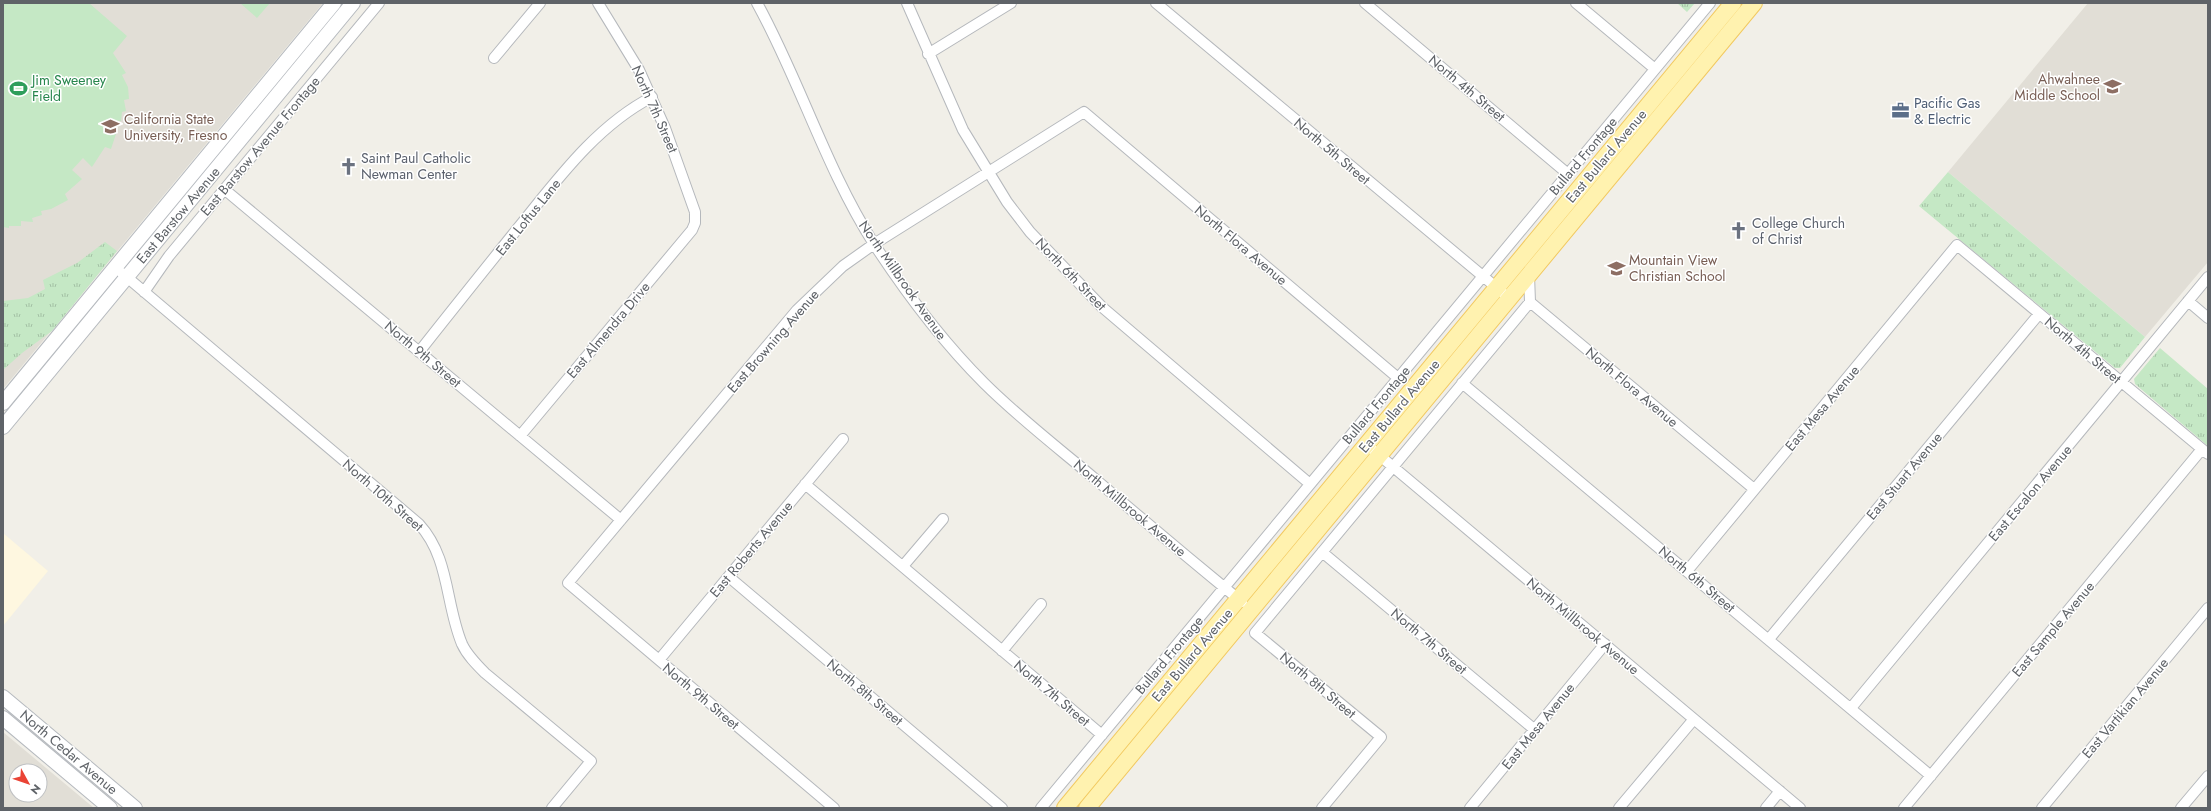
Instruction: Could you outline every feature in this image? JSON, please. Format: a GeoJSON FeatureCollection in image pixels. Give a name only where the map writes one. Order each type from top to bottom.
{"type":"FeatureCollection","features":[{"type":"Feature","properties":{"kind":"main road","name":"East Barstow Avenue"},"geometry":{"type":"LineString","coordinates":[[3,403],[334,3]]}},
{"type":"Feature","properties":{"kind":"main road","name":"East Barstow Avenue"},"geometry":{"type":"LineString","coordinates":[[3,427],[353,3]]}},
{"type":"Feature","properties":{"kind":"main road","name":"East Bullard Avenue"},"geometry":{"type":"LineString","coordinates":[[1065,808],[1733,3]]}},
{"type":"Feature","properties":{"kind":"main road","name":"East Bullard Avenue"},"geometry":{"type":"LineString","coordinates":[[1087,808],[1754,3]]}},
{"type":"Feature","properties":{"kind":"main road"},"geometry":{"type":"LineString","coordinates":[[1645,135],[1643,131],[1644,122],[1676,84],[1692,52]]}},
{"type":"Feature","properties":{"kind":"main road","name":"North Cedar Avenue"},"geometry":{"type":"LineString","coordinates":[[3,696],[135,808]]}},
{"type":"Feature","properties":{"kind":"main road","name":"North Cedar Avenue"},"geometry":{"type":"LineString","coordinates":[[3,718],[110,808]]}},
{"type":"Feature","properties":{"kind":"street","name":"East Barstow Avenue Frontage"},"geometry":{"type":"LineString","coordinates":[[144,292],[169,256],[379,3]]}},
{"type":"Feature","properties":{"kind":"street"},"geometry":{"type":"LineString","coordinates":[[494,58],[540,3]]}},
{"type":"Feature","properties":{"kind":"street","name":"North 7th Street"},"geometry":{"type":"LineString","coordinates":[[598,3],[625,45],[652,97],[678,161],[695,212],[696,223]]}},
{"type":"Feature","properties":{"kind":"street","name":"North Millbrook Avenue"},"geometry":{"type":"LineString","coordinates":[[757,3],[775,36],[835,173],[874,244],[920,308],[952,348],[984,383],[1020,417],[1252,610]]}},
{"type":"Feature","properties":{"kind":"street","name":"North 6th Street"},"geometry":{"type":"LineString","coordinates":[[907,3],[928,54],[963,130],[988,172],[1030,232],[1102,307],[1310,484]]}},
{"type":"Feature","properties":{"kind":"street"},"geometry":{"type":"LineString","coordinates":[[928,54],[1011,3]]}},
{"type":"Feature","properties":{"kind":"street","name":"North 5th Street"},"geometry":{"type":"LineString","coordinates":[[1156,3],[1509,298]]}},
{"type":"Feature","properties":{"kind":"street","name":"North 4th Street"},"geometry":{"type":"LineString","coordinates":[[1365,3],[1568,174]]}},
{"type":"Feature","properties":{"kind":"street"},"geometry":{"type":"LineString","coordinates":[[1576,3],[1655,69]]}},
{"type":"Feature","properties":{"kind":"street","name":"Bullard Frontage"},"geometry":{"type":"LineString","coordinates":[[1042,808],[1710,3]]}},
{"type":"Feature","properties":{"kind":"street","name":"East Loftus Lane"},"geometry":{"type":"LineString","coordinates":[[419,352],[542,200],[596,136],[623,113],[652,97]]}},
{"type":"Feature","properties":{"kind":"street","name":"East Browning Avenue"},"geometry":{"type":"LineString","coordinates":[[568,583],[797,310],[843,266],[874,244],[1084,112]]}},
{"type":"Feature","properties":{"kind":"street","name":"North Flora Avenue"},"geometry":{"type":"LineString","coordinates":[[1084,112],[1398,378]]}},
{"type":"Feature","properties":{"kind":"street","name":"North 9th Street"},"geometry":{"type":"LineString","coordinates":[[224,189],[621,520]]}},
{"type":"Feature","properties":{"kind":"street","name":"East Almendra Drive"},"geometry":{"type":"LineString","coordinates":[[520,436],[687,236],[696,223]]}},
{"type":"Feature","properties":{"kind":"street","name":"North 4th Street"},"geometry":{"type":"LineString","coordinates":[[1957,245],[2205,452]]}},
{"type":"Feature","properties":{"kind":"street","name":"East Mesa Avenue"},"geometry":{"type":"LineString","coordinates":[[1687,571],[1957,245]]}},
{"type":"Feature","properties":{"kind":"street","name":"North 10th Street"},"geometry":{"type":"LineString","coordinates":[[115,268],[419,524],[429,535],[441,560],[462,644],[470,657],[485,673],[591,761],[552,808]]}},
{"type":"Feature","properties":{"kind":"street"},"geometry":{"type":"LineString","coordinates":[[1322,552],[1530,302],[1529,275]]}},
{"type":"Feature","properties":{"kind":"street","name":"East Escalon Avenue"},"geometry":{"type":"LineString","coordinates":[[1851,708],[2208,277]]}},
{"type":"Feature","properties":{"kind":"street"},"geometry":{"type":"LineString","coordinates":[[2188,301],[2208,318]]}},
{"type":"Feature","properties":{"kind":"street","name":"North Flora Avenue"},"geometry":{"type":"LineString","coordinates":[[1530,302],[1754,489]]}},
{"type":"Feature","properties":{"kind":"street","name":"East Stuart Avenue"},"geometry":{"type":"LineString","coordinates":[[1768,639],[2039,314]]}},
{"type":"Feature","properties":{"kind":"street","name":"North 6th Street"},"geometry":{"type":"LineString","coordinates":[[1462,383],[1931,776]]}},
{"type":"Feature","properties":{"kind":"street","name":"East Roberts Avenue"},"geometry":{"type":"LineString","coordinates":[[659,660],[843,439]]}},
{"type":"Feature","properties":{"kind":"street","name":"North Millbrook Avenue"},"geometry":{"type":"LineString","coordinates":[[1367,445],[1800,808]]}},
{"type":"Feature","properties":{"kind":"street","name":"East Sample Avenue"},"geometry":{"type":"LineString","coordinates":[[1904,808],[2205,452]]}},
{"type":"Feature","properties":{"kind":"street","name":"North 7th Street"},"geometry":{"type":"LineString","coordinates":[[805,484],[1102,735]]}},
{"type":"Feature","properties":{"kind":"street"},"geometry":{"type":"LineString","coordinates":[[903,566],[943,519]]}},
{"type":"Feature","properties":{"kind":"street","name":"North 7th Street"},"geometry":{"type":"LineString","coordinates":[[1322,552],[1535,730]]}},
{"type":"Feature","properties":{"kind":"street","name":"North 8th Street"},"geometry":{"type":"LineString","coordinates":[[1322,552],[1255,633],[1381,737],[1322,808]]}},
{"type":"Feature","properties":{"kind":"street","name":"North 8th Street"},"geometry":{"type":"LineString","coordinates":[[729,577],[1002,808]]}},
{"type":"Feature","properties":{"kind":"street","name":"North 9th Street"},"geometry":{"type":"LineString","coordinates":[[568,583],[834,808]]}},
{"type":"Feature","properties":{"kind":"street","name":"North 7th Street"},"geometry":{"type":"LineString","coordinates":[[1002,650],[1041,604]]}},
{"type":"Feature","properties":{"kind":"street","name":"East Vartikian Avenue"},"geometry":{"type":"LineString","coordinates":[[2042,808],[2208,608]]}},
{"type":"Feature","properties":{"kind":"street","name":"East Mesa Avenue"},"geometry":{"type":"LineString","coordinates":[[1470,808],[1605,644]]}},
{"type":"Feature","properties":{"kind":"street"},"geometry":{"type":"LineString","coordinates":[[1619,808],[1694,719]]}},
{"type":"Feature","properties":{"kind":"street"},"geometry":{"type":"LineString","coordinates":[[2181,808],[2208,776]]}},
{"type":"Feature","properties":{"kind":"street"},"geometry":{"type":"LineString","coordinates":[[1766,808],[1780,792]]}},
{"type":"Feature","properties":{"kind":"shaded area","name":"California State University, Fresno"},"geometry":{"type":"Polygon","coordinates":[[[3,3],[323,3],[3,389],[3,3]]]}},
{"type":"Feature","properties":{"kind":"shaded area","name":"Ahwahnee Middle School"},"geometry":{"type":"Polygon","coordinates":[[[2088,3],[2208,3],[2208,262],[2145,337],[1948,172],[2088,3]]]}},
{"type":"Feature","properties":{"kind":"shaded area"},"geometry":{"type":"Polygon","coordinates":[[[3,533],[48,571],[3,626],[3,533]]]}},
{"type":"Feature","properties":{"kind":"shaded area"},"geometry":{"type":"Polygon","coordinates":[[[3,732],[40,763],[8,763],[8,803],[48,803],[48,770],[94,808],[3,808],[3,732]]]}},
{"type":"Feature","properties":{"kind":"green space"},"geometry":{"type":"Polygon","coordinates":[[[3,3],[89,3],[127,36],[113,53],[126,73],[122,75],[128,87],[129,99],[124,100],[126,111],[122,112],[121,121],[117,121],[117,131],[111,149],[105,147],[92,167],[83,158],[72,170],[82,179],[65,194],[68,200],[51,209],[41,211],[42,215],[32,218],[33,222],[21,221],[21,226],[9,226],[9,228],[3,227],[3,3]]]}},
{"type":"Feature","properties":{"kind":"green space"},"geometry":{"type":"Polygon","coordinates":[[[240,3],[270,3],[257,18],[240,3]]]}},
{"type":"Feature","properties":{"kind":"green space"},"geometry":{"type":"Polygon","coordinates":[[[1677,3],[1695,3],[1687,12],[1677,3]]]}},
{"type":"Feature","properties":{"kind":"green space"},"geometry":{"type":"Polygon","coordinates":[[[1948,172],[2145,337],[2120,368],[2115,368],[1919,206],[1948,172]]]}},
{"type":"Feature","properties":{"kind":"green space"},"geometry":{"type":"Polygon","coordinates":[[[105,242],[117,251],[52,331],[22,353],[3,370],[3,301],[28,298],[45,289],[43,280],[77,263],[105,242]]]}},
{"type":"Feature","properties":{"kind":"green space"},"geometry":{"type":"Polygon","coordinates":[[[2160,348],[2208,389],[2208,446],[2135,384],[2134,379],[2160,348]]]}},
{"type":"Feature","properties":{"kind":"place","name":"Ahwahnee Middle School"},"geometry":{"type":"Point","coordinates":[2113,87]}},
{"type":"Feature","properties":{"kind":"place","name":"Jim Sweeney Field"},"geometry":{"type":"Point","coordinates":[19,88]}},
{"type":"Feature","properties":{"kind":"place","name":"Pacific Gas & Electric"},"geometry":{"type":"Point","coordinates":[1901,111]}},
{"type":"Feature","properties":{"kind":"place","name":"California State University, Fresno"},"geometry":{"type":"Point","coordinates":[111,127]}},
{"type":"Feature","properties":{"kind":"place","name":"Saint Paul Catholic Newman Center"},"geometry":{"type":"Point","coordinates":[348,166]}},
{"type":"Feature","properties":{"kind":"place","name":"College Church of Christ"},"geometry":{"type":"Point","coordinates":[1739,231]}},
{"type":"Feature","properties":{"kind":"place","name":"Mountain View Christian School"},"geometry":{"type":"Point","coordinates":[1616,268]}}]}
